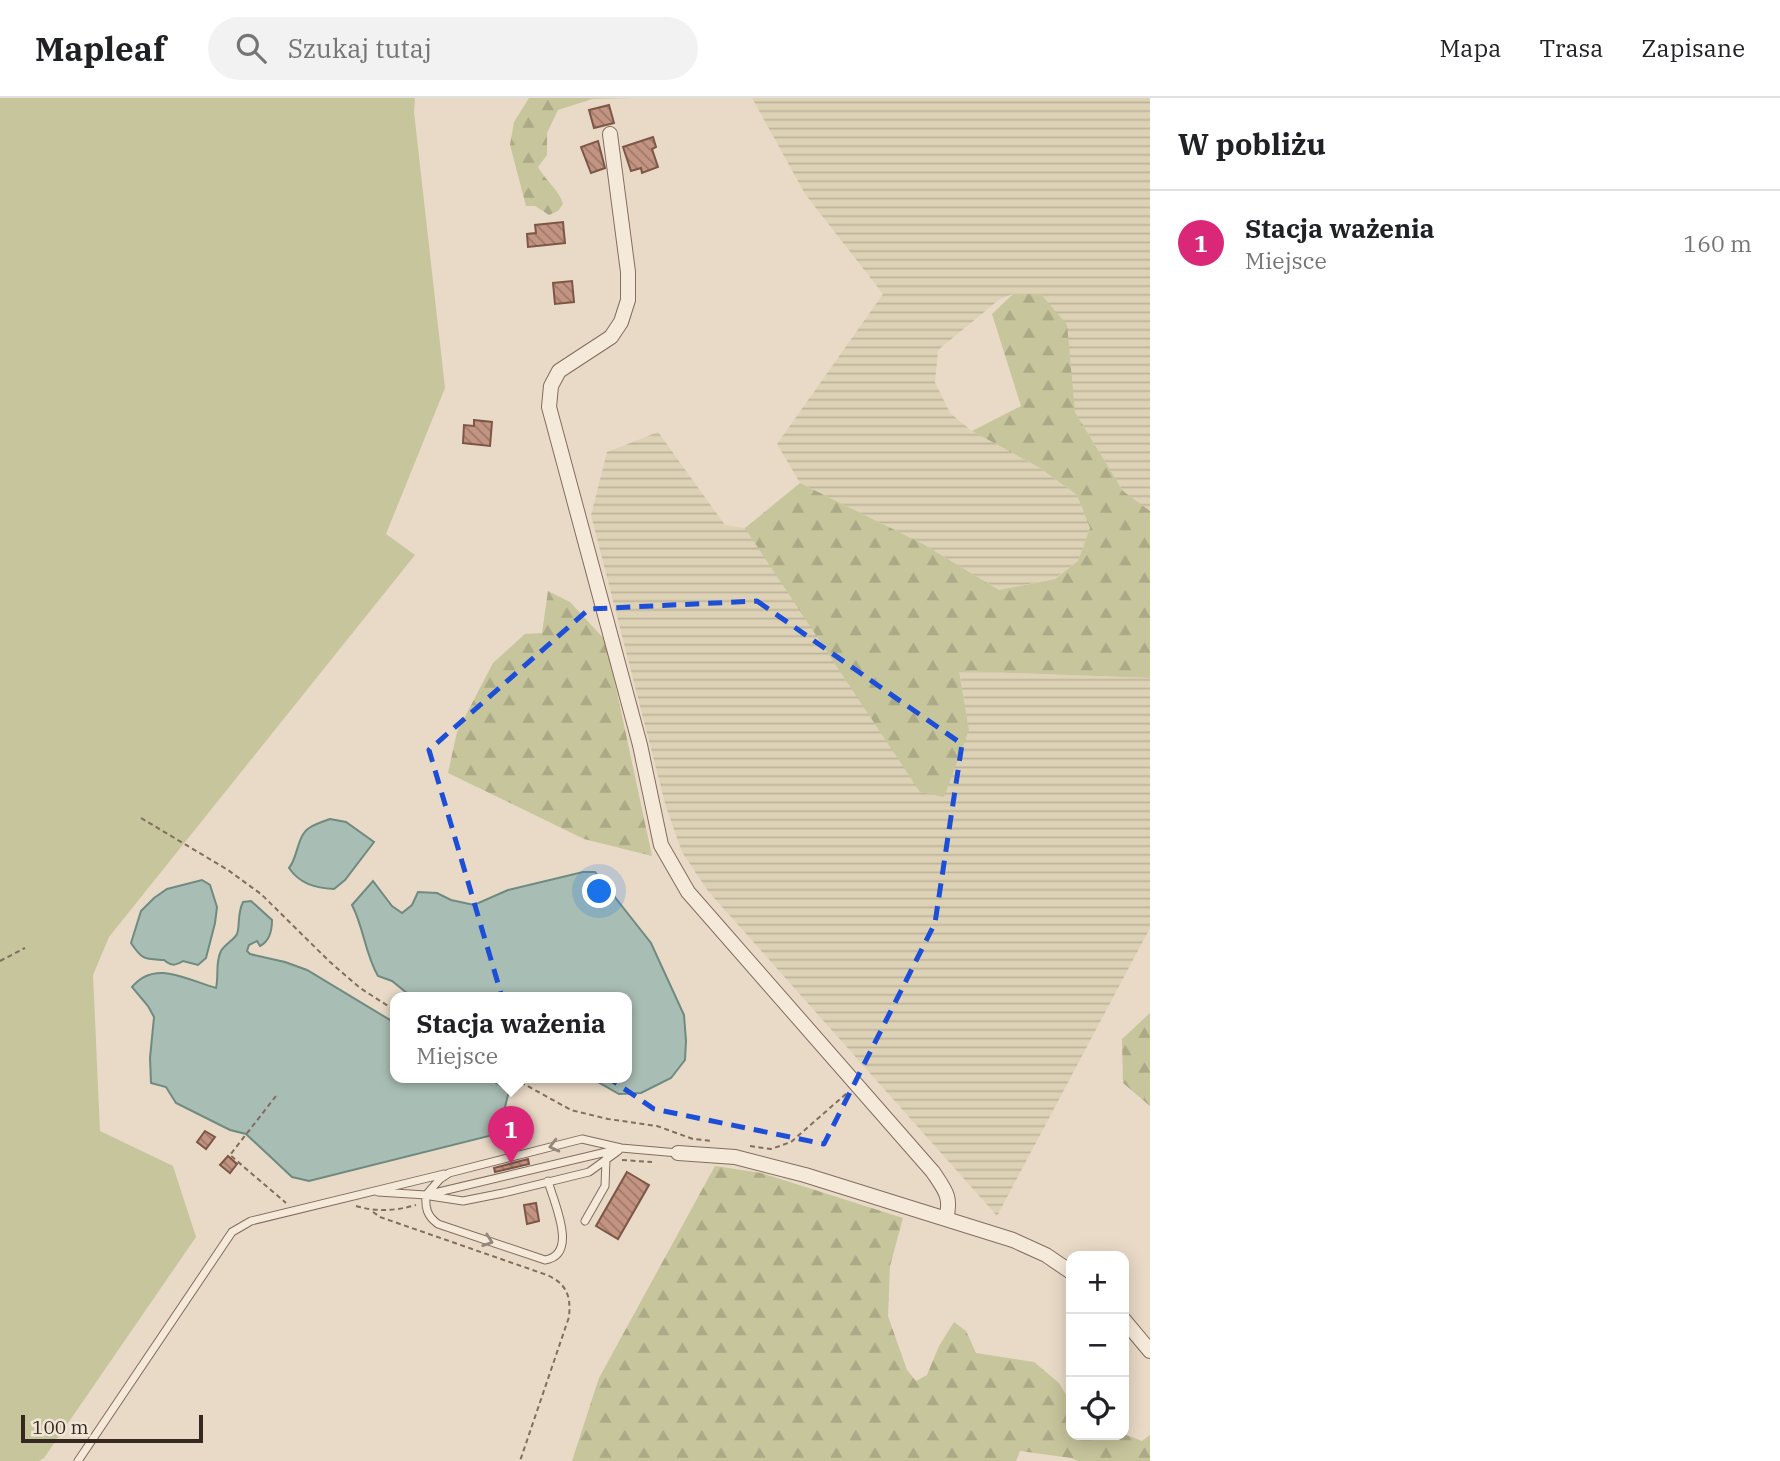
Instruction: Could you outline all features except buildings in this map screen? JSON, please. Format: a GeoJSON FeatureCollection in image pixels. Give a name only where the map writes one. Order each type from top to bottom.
{"type":"FeatureCollection","features":[{"type":"Feature","properties":{"kind":"street"},"geometry":{"type":"LineString","coordinates":[[610,134],[628,272],[628,300],[621,321],[611,337],[559,371],[551,386],[550,407],[640,745],[661,845],[688,892],[933,1172],[947,1191],[950,1206],[946,1219]]}},
{"type":"Feature","properties":{"kind":"street"},"geometry":{"type":"LineString","coordinates":[[678,1153],[747,1160],[805,1175],[1013,1240],[1046,1255],[1066,1269]]}},
{"type":"Feature","properties":{"kind":"street"},"geometry":{"type":"LineString","coordinates":[[1129,1326],[1150,1351]]}},
{"type":"Feature","properties":{"kind":"lane"},"geometry":{"type":"LineString","coordinates":[[78,1461],[232,1233],[251,1221],[582,1139],[621,1148],[678,1153]]}},
{"type":"Feature","properties":{"kind":"lane"},"geometry":{"type":"LineString","coordinates":[[370,1192],[463,1201],[589,1171],[621,1148]]}},
{"type":"Feature","properties":{"kind":"lane"},"geometry":{"type":"LineString","coordinates":[[426,1199],[442,1191],[621,1148]]}},
{"type":"Feature","properties":{"kind":"lane"},"geometry":{"type":"LineString","coordinates":[[585,1221],[605,1186],[606,1159]]}},
{"type":"Feature","properties":{"kind":"lane"},"geometry":{"type":"LineString","coordinates":[[449,1173],[432,1187],[426,1199],[430,1218],[439,1224],[545,1260],[554,1259],[562,1251],[563,1239],[548,1181]]}},
{"type":"Feature","properties":{"kind":"lane"},"geometry":{"type":"LineString","coordinates":[[416,1181],[463,1201]]}},
{"type":"Feature","properties":{"kind":"path"},"geometry":{"type":"LineString","coordinates":[[141,818],[228,870],[261,894],[330,962],[360,988],[390,1007]]}},
{"type":"Feature","properties":{"kind":"path"},"geometry":{"type":"LineString","coordinates":[[0,961],[25,948]]}},
{"type":"Feature","properties":{"kind":"path"},"geometry":{"type":"LineString","coordinates":[[522,1083],[570,1110],[657,1126],[693,1139],[714,1141]]}},
{"type":"Feature","properties":{"kind":"path"},"geometry":{"type":"LineString","coordinates":[[747,1146],[771,1149],[791,1142],[856,1086]]}},
{"type":"Feature","properties":{"kind":"path"},"geometry":{"type":"LineString","coordinates":[[276,1096],[230,1155],[295,1210]]}},
{"type":"Feature","properties":{"kind":"path"},"geometry":{"type":"LineString","coordinates":[[606,1159],[658,1162]]}},
{"type":"Feature","properties":{"kind":"path"},"geometry":{"type":"LineString","coordinates":[[350,1205],[371,1210],[400,1210],[426,1199]]}},
{"type":"Feature","properties":{"kind":"path"},"geometry":{"type":"LineString","coordinates":[[371,1210],[380,1217],[547,1275],[564,1286],[569,1294],[569,1317],[520,1461]]}},
{"type":"Feature","properties":{"kind":"highlighted area"},"geometry":{"type":"Polygon","coordinates":[[[757,601],[962,744],[935,923],[824,1144],[654,1109],[505,1007],[429,750],[589,609],[757,601]]]}},
{"type":"Feature","properties":{"kind":"shaded area"},"geometry":{"type":"Polygon","coordinates":[[[752,98],[1150,98],[1150,511],[1123,491],[1075,412],[1013,294],[1000,299],[938,350],[935,382],[950,413],[972,431],[1040,468],[1077,495],[1090,528],[1078,561],[1054,579],[999,590],[923,544],[800,483],[777,444],[883,294],[805,194],[752,98]]]}},
{"type":"Feature","properties":{"kind":"shaded area"},"geometry":{"type":"Polygon","coordinates":[[[658,432],[725,525],[745,528],[969,730],[959,671],[1150,678],[1150,928],[997,1216],[708,891],[682,852],[666,807],[591,515],[607,452],[658,432]]]}},
{"type":"Feature","properties":{"kind":"shaded area"},"geometry":{"type":"Polygon","coordinates":[[[330,819],[346,822],[374,842],[345,880],[334,889],[308,884],[289,868],[305,832],[330,819]]]}},
{"type":"Feature","properties":{"kind":"shaded area"},"geometry":{"type":"Polygon","coordinates":[[[583,872],[595,872],[651,943],[684,1015],[685,1060],[671,1078],[641,1093],[619,1094],[600,1083],[632,1083],[632,992],[406,992],[392,981],[378,976],[352,905],[373,881],[392,906],[402,913],[412,905],[418,892],[437,893],[451,900],[474,905],[508,890],[583,872]]]}},
{"type":"Feature","properties":{"kind":"shaded area"},"geometry":{"type":"Polygon","coordinates":[[[202,880],[210,885],[217,907],[206,958],[198,965],[183,961],[173,965],[164,960],[142,956],[131,943],[141,911],[167,889],[202,880]]]}},
{"type":"Feature","properties":{"kind":"shaded area"},"geometry":{"type":"Polygon","coordinates":[[[251,901],[272,920],[270,935],[260,946],[257,941],[249,945],[247,951],[250,954],[307,970],[390,1020],[390,1083],[496,1083],[509,1091],[504,1111],[489,1136],[309,1181],[292,1177],[246,1134],[230,1130],[176,1103],[166,1087],[151,1083],[150,1058],[154,1017],[132,987],[151,974],[161,973],[216,988],[219,956],[237,934],[243,902],[251,901]]]}},
{"type":"Feature","properties":{"kind":"green space"},"geometry":{"type":"Polygon","coordinates":[[[0,98],[415,98],[414,112],[445,388],[386,534],[415,555],[109,937],[93,975],[100,1131],[173,1166],[196,1237],[44,1458],[39,1461],[0,1461],[0,98]]]}},
{"type":"Feature","properties":{"kind":"green space"},"geometry":{"type":"Polygon","coordinates":[[[529,98],[633,98],[592,99],[558,110],[547,133],[547,155],[538,167],[563,204],[558,211],[549,215],[535,206],[526,206],[510,145],[514,122],[529,98]]]}},
{"type":"Feature","properties":{"kind":"green space"},"geometry":{"type":"Polygon","coordinates":[[[1013,294],[1041,294],[1067,325],[1075,412],[1123,491],[1150,511],[1150,678],[959,671],[969,730],[944,797],[920,792],[745,528],[800,483],[923,544],[999,590],[1055,579],[1078,561],[1090,528],[1077,495],[1040,468],[972,431],[1021,406],[992,314],[1013,294]]]}},
{"type":"Feature","properties":{"kind":"green space"},"geometry":{"type":"Polygon","coordinates":[[[548,591],[570,602],[606,641],[652,856],[584,839],[448,773],[457,732],[493,663],[525,634],[542,633],[548,591]]]}},
{"type":"Feature","properties":{"kind":"green space"},"geometry":{"type":"Polygon","coordinates":[[[1150,1013],[1150,1106],[1123,1083],[1122,1039],[1150,1013]]]}},
{"type":"Feature","properties":{"kind":"green space"},"geometry":{"type":"Polygon","coordinates":[[[715,1166],[761,1173],[903,1218],[890,1266],[888,1316],[907,1370],[916,1381],[927,1375],[939,1346],[954,1322],[966,1331],[976,1353],[1034,1362],[1059,1383],[1066,1395],[1066,1440],[1129,1440],[1129,1436],[1142,1441],[1150,1435],[1150,1461],[1078,1461],[1020,1451],[1016,1461],[572,1461],[599,1378],[715,1166]]]}},
{"type":"Feature","properties":{"kind":"place","name":"Stacja ważenia"},"geometry":{"type":"Point","coordinates":[511,1164]}}]}
